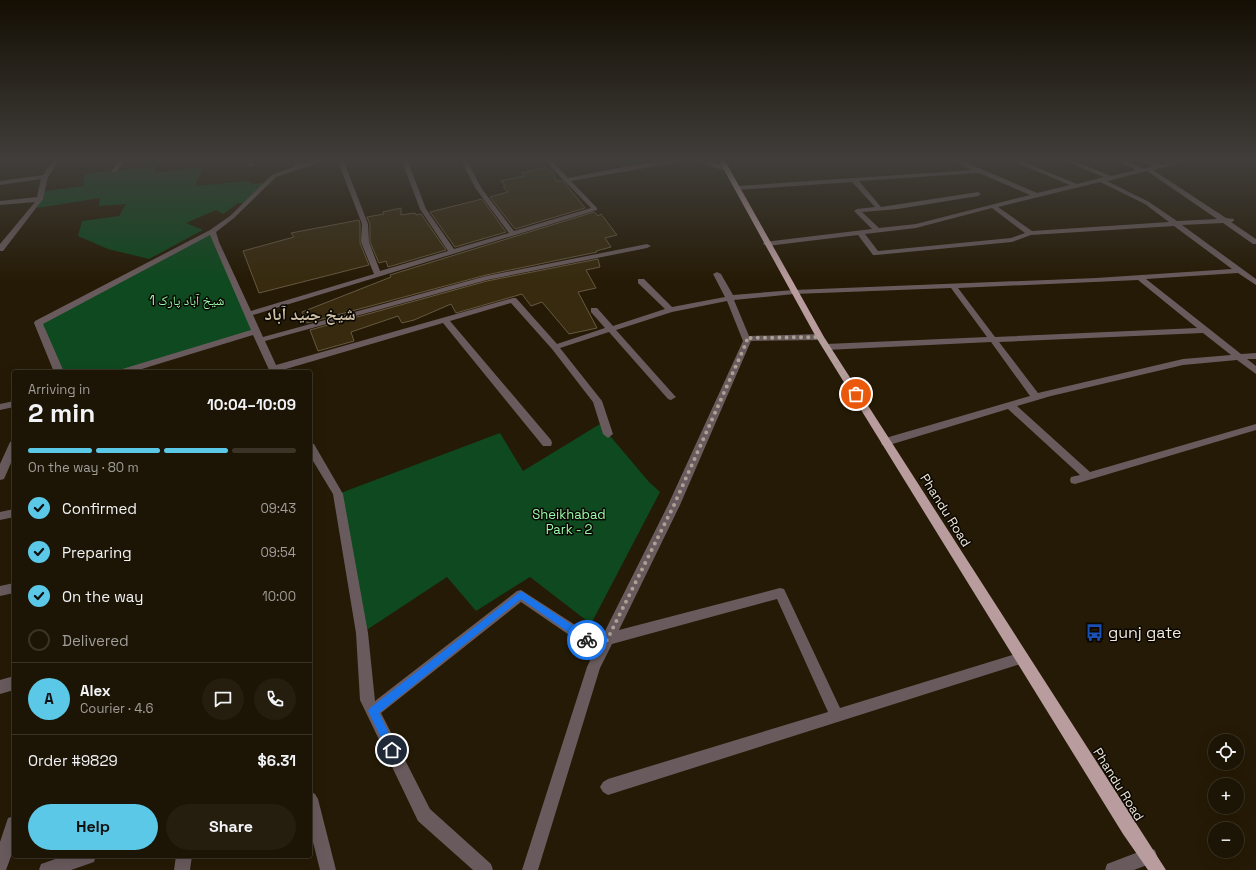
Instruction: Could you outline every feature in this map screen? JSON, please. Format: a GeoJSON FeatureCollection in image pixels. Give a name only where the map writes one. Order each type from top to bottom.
{"type":"FeatureCollection","features":[{"type":"Feature","properties":{"kind":"main road","name":"Phandu Road"},"geometry":{"type":"LineString","coordinates":[[743,200],[823,342],[1022,658],[1158,870]]}},
{"type":"Feature","properties":{"kind":"street"},"geometry":{"type":"LineString","coordinates":[[0,203],[34,200]]}},
{"type":"Feature","properties":{"kind":"street"},"geometry":{"type":"LineString","coordinates":[[0,249],[40,200]]}},
{"type":"Feature","properties":{"kind":"street"},"geometry":{"type":"LineString","coordinates":[[58,370],[38,323],[212,231],[232,217],[250,200]]}},
{"type":"Feature","properties":{"kind":"street"},"geometry":{"type":"LineString","coordinates":[[356,200],[365,224],[365,242],[378,275]]}},
{"type":"Feature","properties":{"kind":"street"},"geometry":{"type":"LineString","coordinates":[[420,200],[423,208],[452,252]]}},
{"type":"Feature","properties":{"kind":"street"},"geometry":{"type":"LineString","coordinates":[[487,200],[513,234]]}},
{"type":"Feature","properties":{"kind":"street"},"geometry":{"type":"LineString","coordinates":[[248,314],[595,209],[586,200]]}},
{"type":"Feature","properties":{"kind":"street"},"geometry":{"type":"LineString","coordinates":[[872,200],[880,209]]}},
{"type":"Feature","properties":{"kind":"street"},"geometry":{"type":"LineString","coordinates":[[878,231],[857,211],[941,200]]}},
{"type":"Feature","properties":{"kind":"street"},"geometry":{"type":"LineString","coordinates":[[767,244],[916,226],[1018,200]]}},
{"type":"Feature","properties":{"kind":"street"},"geometry":{"type":"LineString","coordinates":[[1140,200],[1147,203],[1256,283]]}},
{"type":"Feature","properties":{"kind":"street"},"geometry":{"type":"LineString","coordinates":[[1192,200],[1256,242]]}},
{"type":"Feature","properties":{"kind":"street"},"geometry":{"type":"LineString","coordinates":[[993,206],[1030,233]]}},
{"type":"Feature","properties":{"kind":"street"},"geometry":{"type":"LineString","coordinates":[[860,233],[876,253],[1012,240],[1030,233],[1232,220]]}},
{"type":"Feature","properties":{"kind":"street"},"geometry":{"type":"LineString","coordinates":[[212,231],[215,242],[275,370]]}},
{"type":"Feature","properties":{"kind":"street"},"geometry":{"type":"LineString","coordinates":[[0,234],[14,232]]}},
{"type":"Feature","properties":{"kind":"street"},"geometry":{"type":"LineString","coordinates":[[260,340],[486,278],[647,246]]}},
{"type":"Feature","properties":{"kind":"street"},"geometry":{"type":"LineString","coordinates":[[555,347],[670,310],[730,298],[794,292],[1096,280],[1240,271]]}},
{"type":"Feature","properties":{"kind":"street"},"geometry":{"type":"LineString","coordinates":[[530,870],[594,667],[674,505],[747,341],[730,298],[717,274]]}},
{"type":"Feature","properties":{"kind":"street"},"geometry":{"type":"LineString","coordinates":[[1139,277],[1256,371]]}},
{"type":"Feature","properties":{"kind":"street"},"geometry":{"type":"LineString","coordinates":[[642,280],[670,310]]}},
{"type":"Feature","properties":{"kind":"street"},"geometry":{"type":"LineString","coordinates":[[953,286],[1036,397]]}},
{"type":"Feature","properties":{"kind":"street"},"geometry":{"type":"LineString","coordinates":[[278,370],[513,300],[555,347],[598,401],[608,434]]}},
{"type":"Feature","properties":{"kind":"street"},"geometry":{"type":"LineString","coordinates":[[594,310],[671,397]]}},
{"type":"Feature","properties":{"kind":"street"},"geometry":{"type":"LineString","coordinates":[[445,320],[547,443]]}},
{"type":"Feature","properties":{"kind":"street"},"geometry":{"type":"LineString","coordinates":[[746,338],[823,342],[993,339],[1205,330]]}},
{"type":"Feature","properties":{"kind":"street"},"geometry":{"type":"LineString","coordinates":[[129,370],[256,331]]}},
{"type":"Feature","properties":{"kind":"street"},"geometry":{"type":"LineString","coordinates":[[886,442],[1036,397],[1183,362],[1256,356]]}},
{"type":"Feature","properties":{"kind":"street"},"geometry":{"type":"LineString","coordinates":[[0,407],[12,404]]}},
{"type":"Feature","properties":{"kind":"street"},"geometry":{"type":"LineString","coordinates":[[1010,405],[1088,476]]}},
{"type":"Feature","properties":{"kind":"street"},"geometry":{"type":"LineString","coordinates":[[1075,480],[1256,427]]}},
{"type":"Feature","properties":{"kind":"street"},"geometry":{"type":"LineString","coordinates":[[0,476],[12,449]]}},
{"type":"Feature","properties":{"kind":"street"},"geometry":{"type":"LineString","coordinates":[[312,449],[338,494],[362,633],[367,700],[424,816],[485,870]]}},
{"type":"Feature","properties":{"kind":"street"},"geometry":{"type":"LineString","coordinates":[[0,516],[12,513]]}},
{"type":"Feature","properties":{"kind":"street"},"geometry":{"type":"LineString","coordinates":[[0,591],[12,588]]}},
{"type":"Feature","properties":{"kind":"street"},"geometry":{"type":"LineString","coordinates":[[373,711],[521,595],[605,645],[780,593],[837,716]]}},
{"type":"Feature","properties":{"kind":"street"},"geometry":{"type":"LineString","coordinates":[[608,787],[1022,658]]}},
{"type":"Feature","properties":{"kind":"street"},"geometry":{"type":"LineString","coordinates":[[0,687],[12,684]]}},
{"type":"Feature","properties":{"kind":"street"},"geometry":{"type":"LineString","coordinates":[[312,807],[328,870]]}},
{"type":"Feature","properties":{"kind":"street"},"geometry":{"type":"LineString","coordinates":[[0,865],[12,830]]}},
{"type":"Feature","properties":{"kind":"street"},"geometry":{"type":"LineString","coordinates":[[1113,870],[1149,856]]}},
{"type":"Feature","properties":{"kind":"street"},"geometry":{"type":"LineString","coordinates":[[47,870],[82,858]]}},
{"type":"Feature","properties":{"kind":"street"},"geometry":{"type":"LineString","coordinates":[[182,870],[184,858]]}},
{"type":"Feature","properties":{"kind":"green space"},"geometry":{"type":"Polygon","coordinates":[[[40,200],[90,200],[37,208],[40,200]]]}},
{"type":"Feature","properties":{"kind":"green space"},"geometry":{"type":"Polygon","coordinates":[[[100,200],[250,200],[245,204],[238,203],[223,214],[216,210],[186,223],[203,230],[149,259],[108,249],[78,236],[82,221],[119,216],[126,204],[99,206],[100,200]]]}},
{"type":"Feature","properties":{"kind":"green space","name":"شیخ آباد پارک 1"},"geometry":{"type":"Polygon","coordinates":[[[212,231],[256,331],[129,370],[58,370],[38,323],[212,231]]]}},
{"type":"Feature","properties":{"kind":"green space","name":"Sheikhabad Park - 2"},"geometry":{"type":"Polygon","coordinates":[[[600,424],[649,482],[660,492],[591,624],[530,577],[476,611],[447,577],[362,633],[338,494],[500,433],[523,471],[600,424]]]}},
{"type":"Feature","properties":{"kind":"building"},"geometry":{"type":"Polygon","coordinates":[[[482,200],[506,232],[455,247],[430,212],[482,200]]]}},
{"type":"Feature","properties":{"kind":"building"},"geometry":{"type":"Polygon","coordinates":[[[492,200],[578,200],[585,208],[515,229],[492,200]]]}},
{"type":"Feature","properties":{"kind":"building"},"geometry":{"type":"Polygon","coordinates":[[[401,208],[401,215],[415,213],[416,215],[421,214],[446,250],[388,267],[386,261],[379,263],[370,242],[370,224],[367,217],[384,214],[383,212],[401,208]]]}},
{"type":"Feature","properties":{"kind":"building"},"geometry":{"type":"Polygon","coordinates":[[[594,212],[598,216],[601,214],[617,235],[605,238],[611,247],[596,251],[597,252],[486,275],[307,323],[302,312],[391,277],[390,275],[594,212]]]}},
{"type":"Feature","properties":{"kind":"building"},"geometry":{"type":"Polygon","coordinates":[[[359,220],[360,243],[369,265],[259,293],[243,251],[294,237],[291,233],[359,220]]]}},
{"type":"Feature","properties":{"kind":"building"},"geometry":{"type":"Polygon","coordinates":[[[598,259],[600,267],[586,270],[596,288],[578,292],[597,328],[569,334],[542,302],[531,306],[522,294],[456,313],[451,304],[414,320],[402,323],[398,316],[351,332],[354,341],[318,351],[310,330],[487,281],[598,259]]]}},
{"type":"Feature","properties":{"kind":"way so far"},"geometry":{"type":"LineString","coordinates":[[587,640],[602,650],[674,505],[747,341],[746,338],[820,337],[856,394]]}},
{"type":"Feature","properties":{"kind":"place","name":"gunj gate"},"geometry":{"type":"Point","coordinates":[1095,632]}},
{"type":"Feature","properties":{"kind":"district","name":"شیخ جنید آباد"},"geometry":{"type":"Point","coordinates":[310,314]}},
{"type":"Feature","properties":{"kind":"route"},"geometry":{"type":"LineString","coordinates":[[392,750],[373,711],[521,595],[587,640]]}}]}
